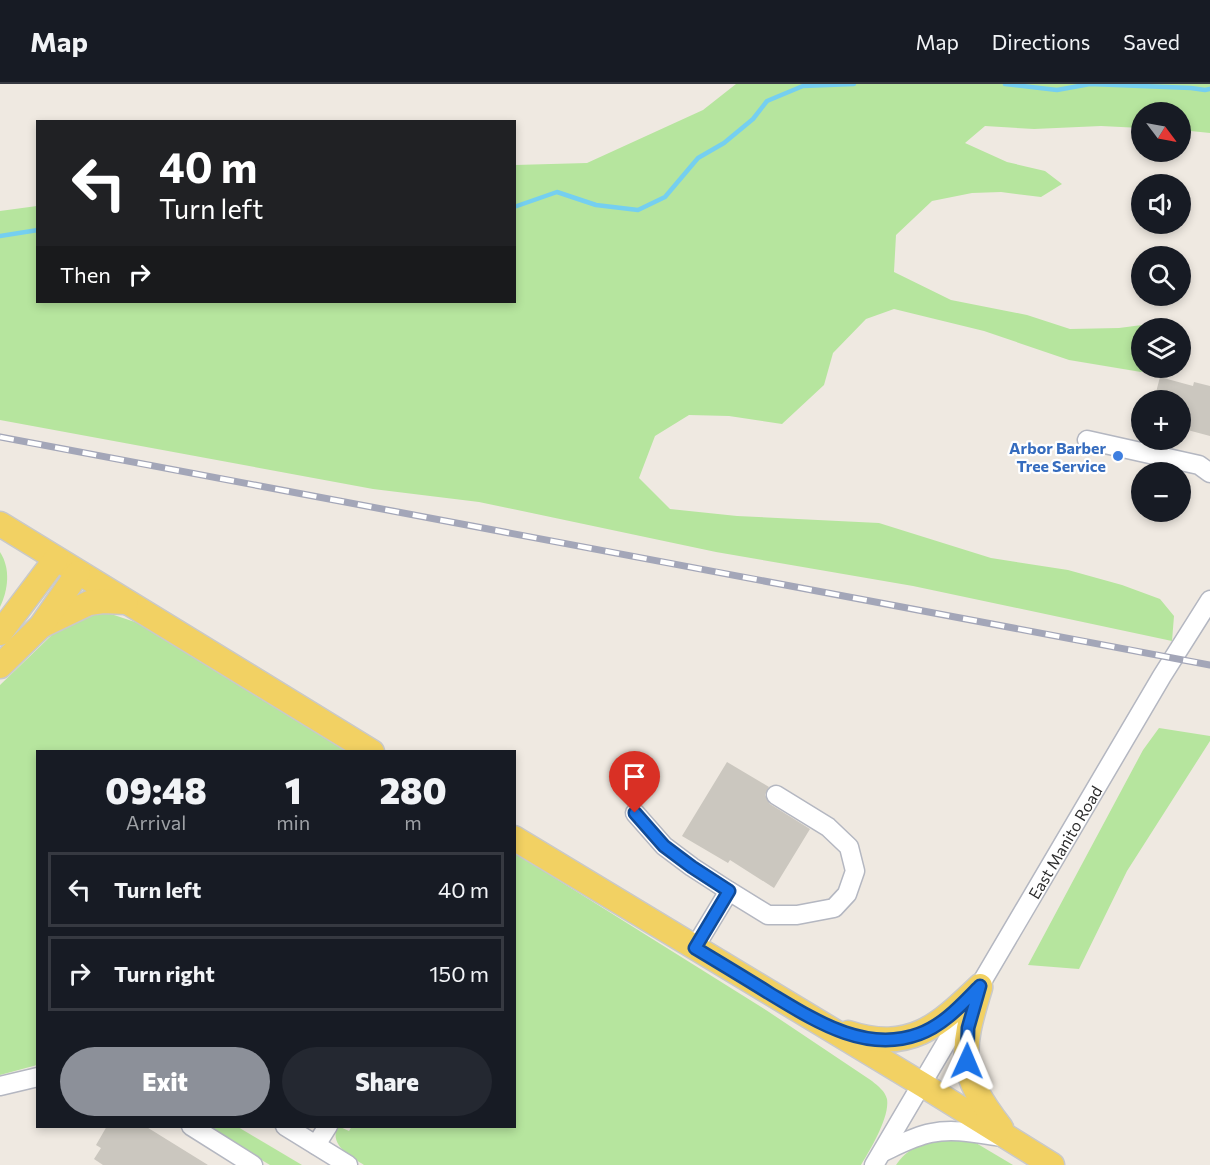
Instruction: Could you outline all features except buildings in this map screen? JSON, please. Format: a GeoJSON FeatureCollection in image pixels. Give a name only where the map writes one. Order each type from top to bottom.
{"type":"FeatureCollection","features":[{"type":"Feature","properties":{"kind":"main road"},"geometry":{"type":"LineString","coordinates":[[0,524],[369,750]]}},
{"type":"Feature","properties":{"kind":"main road"},"geometry":{"type":"LineString","coordinates":[[0,633],[56,559]]}},
{"type":"Feature","properties":{"kind":"main road"},"geometry":{"type":"LineString","coordinates":[[0,666],[41,626],[78,573]]}},
{"type":"Feature","properties":{"kind":"main road"},"geometry":{"type":"LineString","coordinates":[[41,626],[89,603],[126,602]]}},
{"type":"Feature","properties":{"kind":"main road"},"geometry":{"type":"LineString","coordinates":[[516,839],[1052,1165]]}},
{"type":"Feature","properties":{"kind":"main road"},"geometry":{"type":"LineString","coordinates":[[822,1025],[865,1039],[887,1040],[919,1034],[947,1018],[980,986]]}},
{"type":"Feature","properties":{"kind":"main road"},"geometry":{"type":"LineString","coordinates":[[980,986],[968,1028],[967,1065],[976,1093],[1007,1137]]}},
{"type":"Feature","properties":{"kind":"street"},"geometry":{"type":"LineString","coordinates":[[1087,440],[1199,465],[1210,472]]}},
{"type":"Feature","properties":{"kind":"street","name":"East Manito Road"},"geometry":{"type":"LineString","coordinates":[[878,1159],[1162,676],[1210,600]]}},
{"type":"Feature","properties":{"kind":"street"},"geometry":{"type":"LineString","coordinates":[[635,813],[664,846],[692,867],[768,915],[797,915],[834,908],[847,894],[855,871],[849,847],[828,826],[776,795]]}},
{"type":"Feature","properties":{"kind":"street"},"geometry":{"type":"LineString","coordinates":[[695,948],[729,891]]}},
{"type":"Feature","properties":{"kind":"street"},"geometry":{"type":"LineString","coordinates":[[0,1086],[36,1077]]}},
{"type":"Feature","properties":{"kind":"street"},"geometry":{"type":"LineString","coordinates":[[194,1128],[253,1165]]}},
{"type":"Feature","properties":{"kind":"street"},"geometry":{"type":"LineString","coordinates":[[288,1128],[316,1145],[340,1164]]}},
{"type":"Feature","properties":{"kind":"street"},"geometry":{"type":"LineString","coordinates":[[316,1145],[327,1128]]}},
{"type":"Feature","properties":{"kind":"street"},"geometry":{"type":"LineString","coordinates":[[878,1159],[919,1136],[942,1131],[1007,1137]]}},
{"type":"Feature","properties":{"kind":"green space"},"geometry":{"type":"Polygon","coordinates":[[[736,84],[1210,84],[1210,133],[1191,131],[1191,102],[1131,102],[1131,128],[1101,126],[1034,129],[985,126],[965,143],[1007,162],[1045,171],[1062,184],[1041,197],[1001,192],[972,193],[932,201],[896,235],[894,272],[951,300],[1027,315],[1070,329],[1131,326],[1131,370],[1069,360],[984,331],[894,309],[866,319],[833,353],[824,385],[782,424],[729,416],[689,415],[655,436],[639,478],[670,509],[737,516],[879,523],[991,558],[1068,570],[1122,585],[1160,599],[1174,616],[1172,641],[913,586],[716,552],[479,502],[373,489],[0,420],[0,211],[36,206],[36,303],[516,303],[516,165],[587,163],[703,110],[736,84]]]}},
{"type":"Feature","properties":{"kind":"green space"},"geometry":{"type":"Polygon","coordinates":[[[0,552],[6,565],[7,580],[0,607],[0,552]]]}},
{"type":"Feature","properties":{"kind":"green space"},"geometry":{"type":"Polygon","coordinates":[[[96,613],[111,614],[141,624],[350,750],[36,750],[36,1065],[0,1075],[0,685],[55,632],[96,613]]]}},
{"type":"Feature","properties":{"kind":"green space"},"geometry":{"type":"Polygon","coordinates":[[[1159,728],[1210,736],[1210,741],[1127,871],[1079,969],[1028,965],[1143,750],[1159,728]]]}},
{"type":"Feature","properties":{"kind":"green space"},"geometry":{"type":"Polygon","coordinates":[[[516,854],[769,1012],[872,1081],[887,1099],[879,1133],[861,1165],[364,1165],[338,1145],[337,1128],[349,1131],[351,1128],[516,1128],[516,854]]]}},
{"type":"Feature","properties":{"kind":"green space"},"geometry":{"type":"Polygon","coordinates":[[[207,1128],[240,1128],[302,1165],[270,1165],[207,1128]]]}},
{"type":"Feature","properties":{"kind":"green space"},"geometry":{"type":"Polygon","coordinates":[[[962,1139],[976,1143],[1013,1165],[896,1165],[902,1157],[917,1146],[934,1141],[962,1139]]]}},
{"type":"Feature","properties":{"kind":"waterway"},"geometry":{"type":"LineString","coordinates":[[516,206],[557,192],[596,205],[638,210],[665,197],[698,158],[724,143],[753,119],[767,101],[803,86],[854,84]]}},
{"type":"Feature","properties":{"kind":"waterway"},"geometry":{"type":"LineString","coordinates":[[1005,84],[1057,90],[1090,84],[1210,89]]}},
{"type":"Feature","properties":{"kind":"waterway"},"geometry":{"type":"LineString","coordinates":[[0,236],[36,230]]}},
{"type":"Feature","properties":{"kind":"railway"},"geometry":{"type":"LineString","coordinates":[[0,437],[1210,665]]}},
{"type":"Feature","properties":{"kind":"place","name":"Arbor Barber Tree Service"},"geometry":{"type":"Point","coordinates":[1118,456]}},
{"type":"Feature","properties":{"kind":"route"},"geometry":{"type":"LineString","coordinates":[[635,813],[664,846],[729,891],[695,948],[822,1025],[865,1039],[887,1040],[919,1034],[947,1018],[980,986],[968,1028],[967,1061]]}}]}
